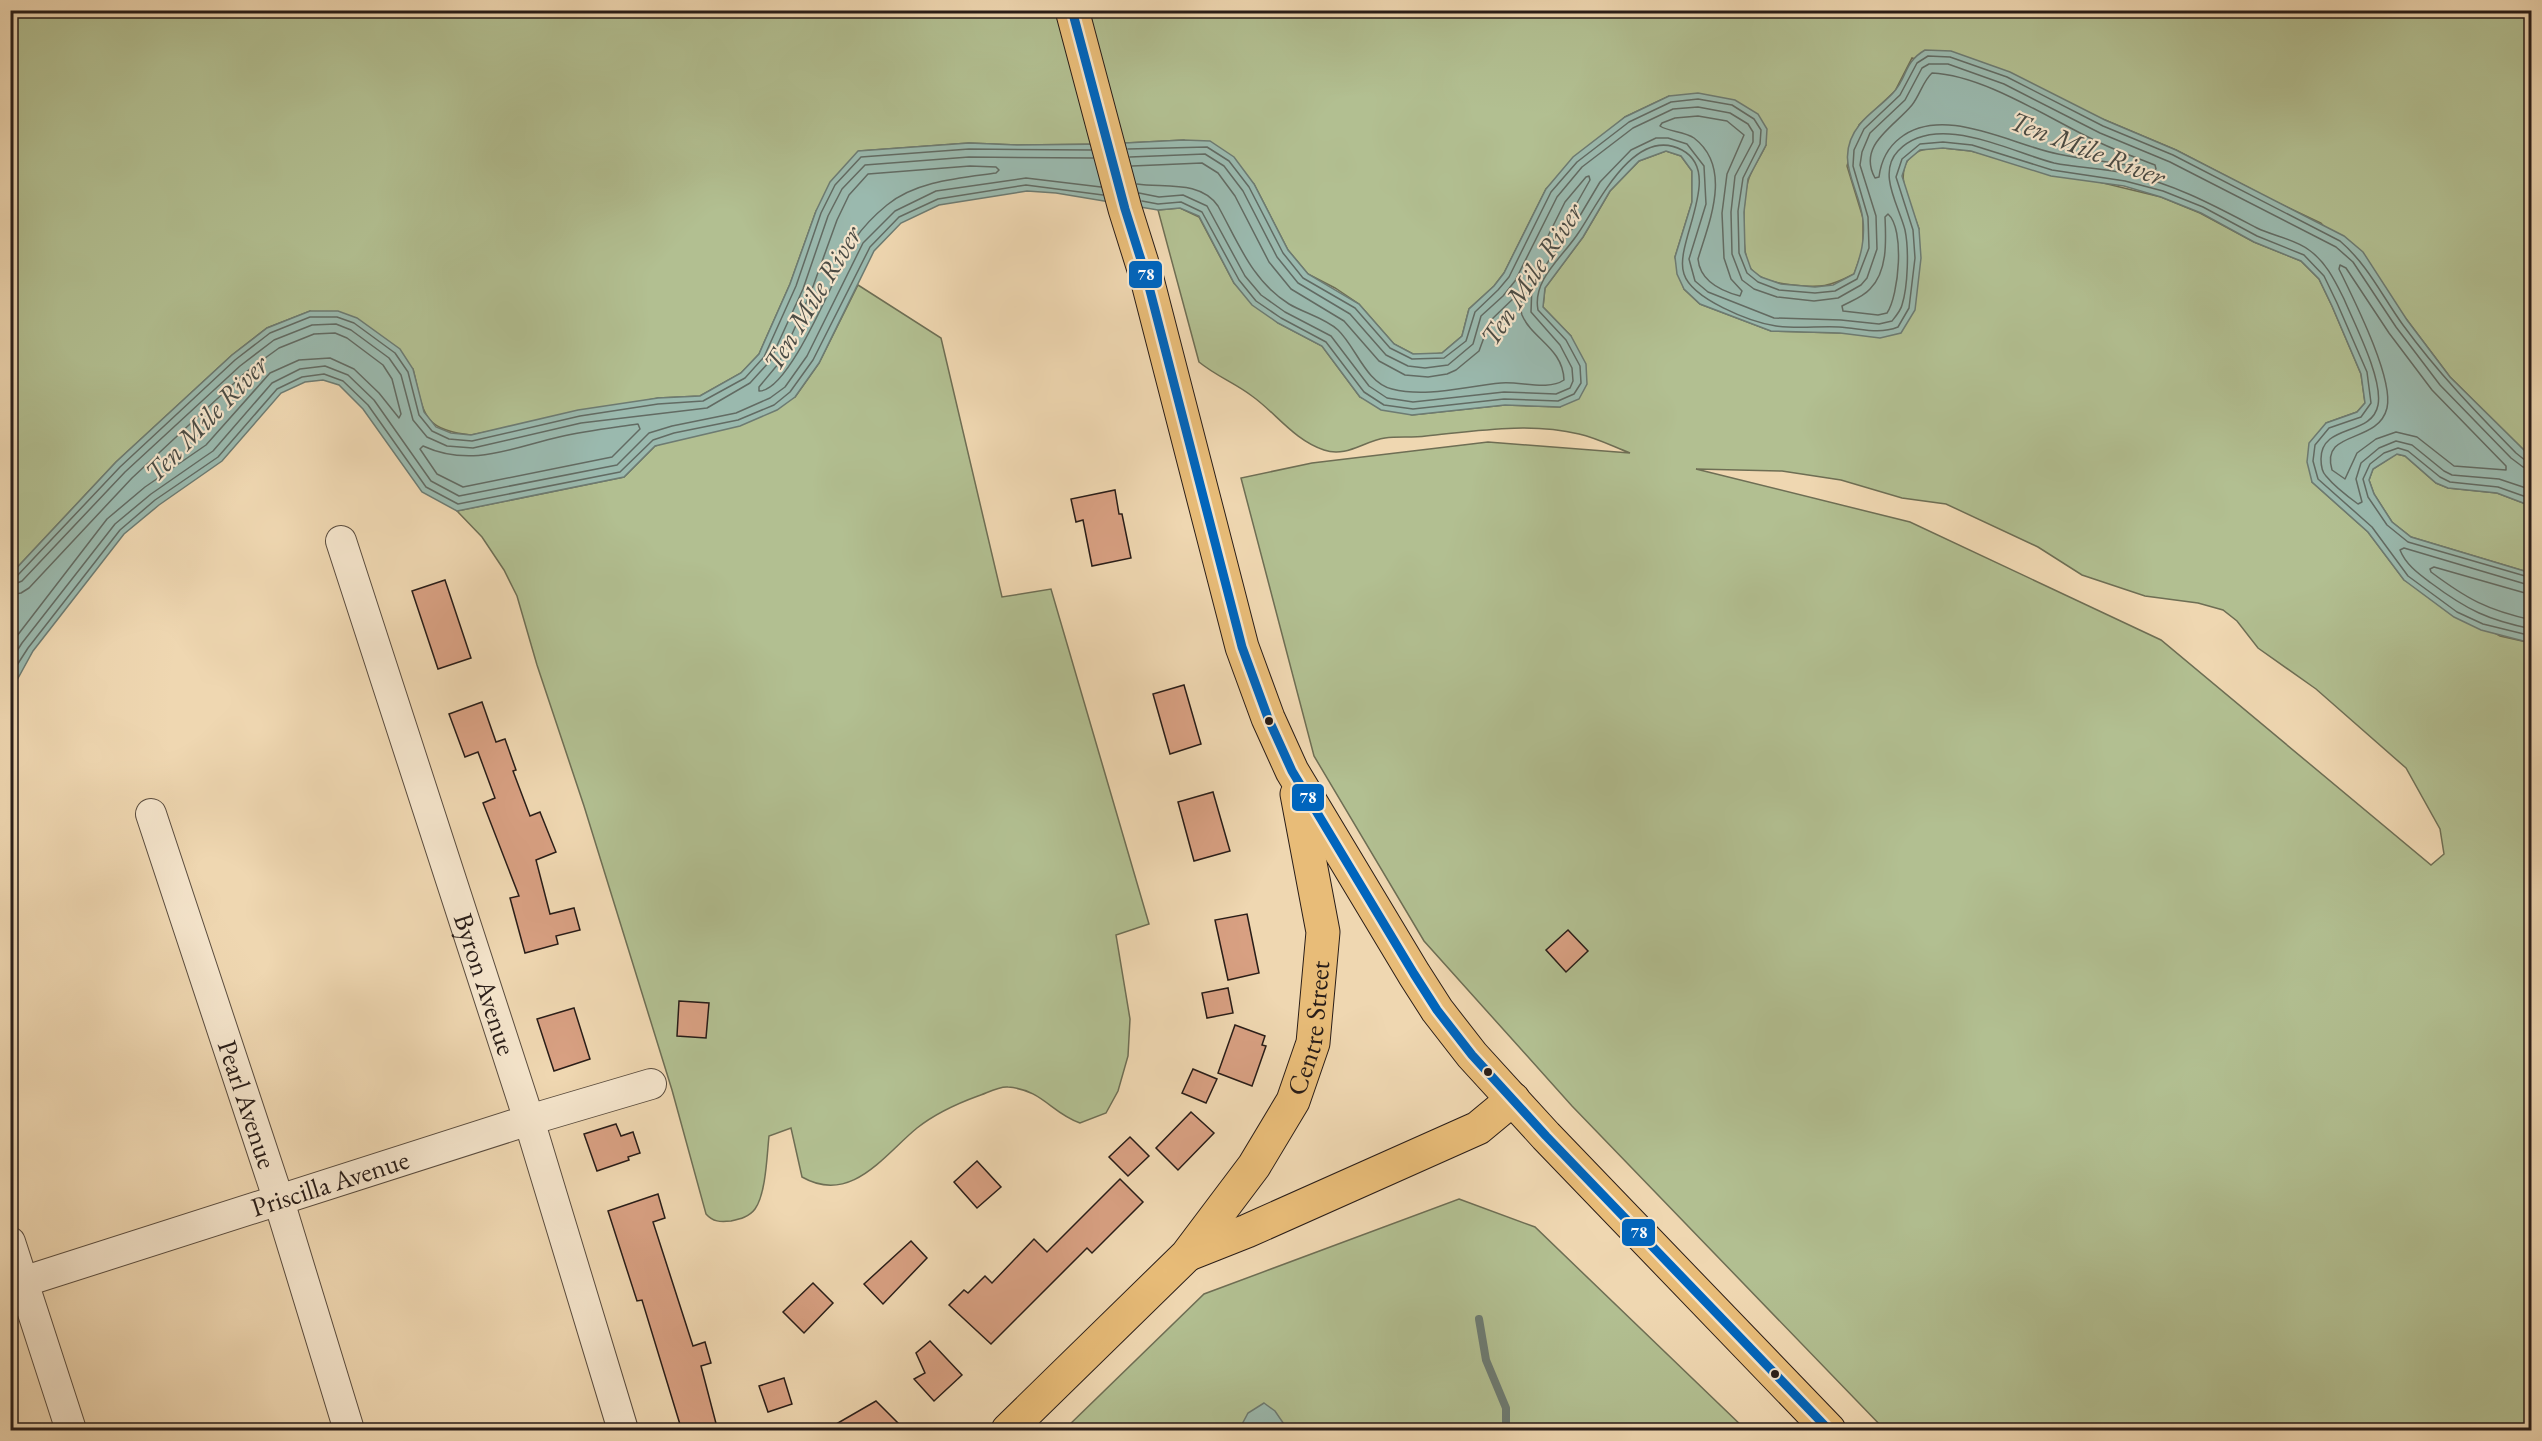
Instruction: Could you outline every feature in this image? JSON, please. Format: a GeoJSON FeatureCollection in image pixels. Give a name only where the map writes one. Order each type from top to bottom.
{"type":"FeatureCollection","features":[{"type":"Feature","properties":{"kind":"main road"},"geometry":{"type":"LineString","coordinates":[[1072,10],[1125,209],[1147,279],[1242,647],[1268,718],[1292,771],[1437,1010],[1472,1055],[1829,1431]]}},
{"type":"Feature","properties":{"kind":"main road","name":"Centre Street"},"geometry":{"type":"LineString","coordinates":[[1008,1431],[1187,1255],[1254,1166],[1293,1101],[1313,1043],[1323,932],[1292,771]]}},
{"type":"Feature","properties":{"kind":"main road","name":"Centre Street"},"geometry":{"type":"LineString","coordinates":[[1187,1255],[1478,1128],[1513,1099]]}},
{"type":"Feature","properties":{"kind":"street","name":"Byron Avenue"},"geometry":{"type":"LineString","coordinates":[[341,541],[529,1120],[623,1431]]}},
{"type":"Feature","properties":{"kind":"street","name":"Pearl Avenue"},"geometry":{"type":"LineString","coordinates":[[151,814],[279,1201],[349,1431]]}},
{"type":"Feature","properties":{"kind":"street","name":"Priscilla Avenue"},"geometry":{"type":"LineString","coordinates":[[17,1284],[529,1120],[651,1084]]}},
{"type":"Feature","properties":{"kind":"street"},"geometry":{"type":"LineString","coordinates":[[10,1242],[17,1284],[71,1431]]}},
{"type":"Feature","properties":{"kind":"green space"},"geometry":{"type":"Polygon","coordinates":[[[10,11],[2531,11],[2531,457],[2450,377],[2407,320],[2321,223],[2176,150],[2105,120],[1912,58],[1895,91],[1859,125],[1847,166],[1863,218],[1863,249],[1854,274],[1825,286],[1782,284],[1764,279],[1751,269],[1745,251],[1745,197],[1749,178],[1766,145],[1669,96],[1625,117],[1546,189],[1504,273],[1494,286],[1469,309],[1462,336],[1442,353],[1426,355],[1413,354],[1394,344],[1359,304],[1308,274],[1288,250],[1254,184],[1184,140],[1125,143],[1118,141],[1110,144],[969,143],[859,151],[816,211],[790,284],[759,354],[741,373],[700,396],[658,398],[471,435],[455,433],[442,429],[427,417],[413,369],[310,311],[267,328],[232,355],[116,462],[11,574],[10,11]]]}},
{"type":"Feature","properties":{"kind":"green space"},"geometry":{"type":"Polygon","coordinates":[[[1940,148],[1971,151],[2161,197],[2200,213],[2254,242],[2301,261],[2319,279],[2332,306],[2361,374],[2365,403],[2357,412],[2326,423],[2312,482],[2368,532],[2404,580],[2500,636],[2531,643],[2531,1430],[1885,1430],[1572,1106],[1424,941],[1314,756],[1241,478],[1312,463],[1488,442],[1630,453],[1579,434],[1560,430],[1522,428],[1385,438],[1340,452],[1313,446],[1252,396],[1199,362],[1158,210],[1180,208],[1199,217],[1234,283],[1278,323],[1322,346],[1360,397],[1412,415],[1505,405],[1560,407],[1571,336],[1543,307],[1545,288],[1583,237],[1610,191],[1639,161],[1666,151],[1681,156],[1692,171],[1692,202],[1675,257],[1684,289],[1700,304],[1771,331],[1840,333],[1919,229],[1904,187],[1905,166],[1910,158],[1919,151],[1940,148]],[[1696,469],[1910,522],[2161,640],[2431,865],[2444,854],[2440,829],[2406,768],[2316,689],[2258,648],[2237,621],[2223,610],[2198,603],[2145,596],[2082,575],[2038,547],[1946,504],[1902,498],[1841,480],[1782,471],[1696,469]]]}},
{"type":"Feature","properties":{"kind":"green space"},"geometry":{"type":"Polygon","coordinates":[[[858,285],[941,338],[1002,597],[1051,589],[1149,924],[1116,935],[1130,1019],[1128,1056],[1118,1091],[1106,1113],[1080,1123],[1061,1114],[1030,1092],[1008,1087],[993,1090],[939,1113],[917,1128],[866,1173],[851,1181],[836,1185],[820,1184],[802,1177],[791,1128],[769,1136],[764,1184],[755,1209],[741,1218],[717,1221],[706,1214],[672,1090],[517,596],[504,570],[482,537],[457,511],[624,477],[655,446],[795,397],[819,363],[858,285]]]}},
{"type":"Feature","properties":{"kind":"green space"},"geometry":{"type":"Polygon","coordinates":[[[2396,454],[2405,456],[2436,483],[2448,488],[2497,493],[2531,506],[2531,573],[2411,537],[2392,522],[2374,494],[2369,480],[2373,469],[2396,454]]]}},
{"type":"Feature","properties":{"kind":"green space"},"geometry":{"type":"Polygon","coordinates":[[[1459,1199],[1535,1227],[1746,1430],[1064,1430],[1204,1294],[1459,1199]]]}},
{"type":"Feature","properties":{"kind":"water","name":"Ten Mile River"},"geometry":{"type":"Polygon","coordinates":[[[1925,50],[1951,51],[2010,72],[2105,120],[2176,150],[2344,236],[2363,252],[2407,320],[2450,377],[2531,457],[2531,506],[2497,493],[2448,488],[2436,483],[2405,456],[2397,454],[2373,469],[2369,480],[2374,494],[2392,522],[2411,537],[2531,573],[2531,643],[2481,630],[2454,617],[2404,580],[2368,532],[2312,482],[2307,462],[2309,443],[2326,423],[2357,412],[2365,403],[2361,374],[2332,306],[2319,279],[2301,261],[2254,242],[2201,213],[2161,197],[2124,186],[2051,176],[1971,151],[1943,148],[1920,150],[1907,161],[1902,176],[1919,229],[1921,258],[1915,310],[1901,333],[1880,338],[1840,333],[1771,331],[1700,304],[1684,289],[1677,274],[1675,257],[1692,202],[1692,171],[1681,156],[1666,151],[1639,161],[1610,191],[1583,237],[1545,288],[1543,307],[1571,336],[1586,364],[1587,384],[1579,399],[1560,407],[1505,405],[1412,415],[1381,410],[1360,397],[1322,346],[1278,323],[1252,305],[1234,283],[1199,216],[1180,208],[1158,210],[1056,193],[1027,191],[939,205],[901,223],[874,251],[819,363],[795,397],[777,410],[740,426],[655,446],[624,477],[457,511],[422,492],[363,409],[339,385],[323,380],[305,382],[281,393],[222,461],[159,505],[124,534],[33,651],[11,691],[11,574],[116,462],[232,355],[267,328],[310,311],[338,311],[357,318],[400,349],[413,369],[424,412],[436,427],[451,433],[471,435],[578,410],[658,398],[700,396],[741,373],[759,354],[790,284],[816,211],[830,182],[858,151],[969,143],[1110,144],[1118,141],[1125,143],[1184,140],[1210,141],[1234,157],[1254,184],[1288,250],[1308,274],[1359,304],[1394,344],[1413,354],[1442,353],[1462,336],[1469,309],[1494,286],[1504,273],[1546,189],[1573,157],[1625,117],[1669,96],[1698,93],[1735,100],[1758,114],[1767,129],[1766,145],[1748,179],[1744,212],[1745,252],[1751,269],[1761,277],[1781,284],[1815,287],[1833,285],[1854,274],[1862,247],[1863,220],[1850,172],[1848,149],[1860,124],[1893,93],[1909,65],[1925,50]]]}},
{"type":"Feature","properties":{"kind":"water"},"geometry":{"type":"Polygon","coordinates":[[[1264,1403],[1275,1411],[1288,1430],[1239,1430],[1248,1413],[1264,1403]]]}},
{"type":"Feature","properties":{"kind":"building"},"geometry":{"type":"Polygon","coordinates":[[[1115,490],[1131,558],[1092,566],[1083,520],[1076,522],[1071,499],[1115,490]]]}},
{"type":"Feature","properties":{"kind":"building"},"geometry":{"type":"Polygon","coordinates":[[[445,580],[471,658],[438,669],[412,591],[445,580]]]}},
{"type":"Feature","properties":{"kind":"building"},"geometry":{"type":"Polygon","coordinates":[[[1184,685],[1201,744],[1170,754],[1153,694],[1184,685]]]}},
{"type":"Feature","properties":{"kind":"building"},"geometry":{"type":"Polygon","coordinates":[[[482,702],[496,742],[505,739],[516,770],[513,771],[530,816],[540,812],[556,852],[536,860],[550,914],[574,908],[580,930],[556,936],[558,944],[525,953],[510,898],[519,896],[483,803],[495,798],[478,752],[465,757],[449,714],[482,702]]]}},
{"type":"Feature","properties":{"kind":"building"},"geometry":{"type":"Polygon","coordinates":[[[1213,792],[1230,851],[1194,861],[1178,802],[1213,792]]]}},
{"type":"Feature","properties":{"kind":"building"},"geometry":{"type":"Polygon","coordinates":[[[1247,914],[1259,973],[1228,980],[1215,920],[1247,914]]]}},
{"type":"Feature","properties":{"kind":"building"},"geometry":{"type":"Polygon","coordinates":[[[1568,930],[1588,951],[1566,972],[1546,950],[1568,930]]]}},
{"type":"Feature","properties":{"kind":"building"},"geometry":{"type":"Polygon","coordinates":[[[1228,988],[1233,1013],[1207,1018],[1202,993],[1228,988]]]}},
{"type":"Feature","properties":{"kind":"building"},"geometry":{"type":"Polygon","coordinates":[[[679,1001],[709,1003],[706,1038],[677,1036],[679,1001]]]}},
{"type":"Feature","properties":{"kind":"building"},"geometry":{"type":"Polygon","coordinates":[[[574,1008],[590,1059],[554,1071],[537,1019],[574,1008]]]}},
{"type":"Feature","properties":{"kind":"building"},"geometry":{"type":"Polygon","coordinates":[[[1235,1025],[1265,1036],[1262,1045],[1266,1046],[1252,1086],[1218,1073],[1235,1025]]]}},
{"type":"Feature","properties":{"kind":"building"},"geometry":{"type":"Polygon","coordinates":[[[1193,1069],[1217,1079],[1206,1103],[1182,1093],[1193,1069]]]}},
{"type":"Feature","properties":{"kind":"building"},"geometry":{"type":"Polygon","coordinates":[[[1191,1112],[1214,1133],[1178,1170],[1156,1148],[1191,1112]]]}},
{"type":"Feature","properties":{"kind":"building"},"geometry":{"type":"Polygon","coordinates":[[[616,1124],[621,1136],[633,1132],[640,1153],[628,1157],[629,1160],[597,1171],[584,1134],[616,1124]]]}},
{"type":"Feature","properties":{"kind":"building"},"geometry":{"type":"Polygon","coordinates":[[[1130,1137],[1149,1156],[1128,1176],[1109,1157],[1130,1137]]]}},
{"type":"Feature","properties":{"kind":"building"},"geometry":{"type":"Polygon","coordinates":[[[977,1161],[1001,1187],[977,1208],[954,1182],[977,1161]]]}},
{"type":"Feature","properties":{"kind":"building"},"geometry":{"type":"Polygon","coordinates":[[[1120,1179],[1143,1202],[1092,1253],[1087,1248],[991,1344],[949,1305],[964,1290],[968,1293],[985,1276],[992,1283],[1034,1239],[1047,1252],[1120,1179]]]}},
{"type":"Feature","properties":{"kind":"building"},"geometry":{"type":"Polygon","coordinates":[[[658,1194],[665,1218],[653,1222],[693,1346],[705,1342],[711,1363],[701,1366],[718,1431],[682,1431],[642,1300],[637,1301],[608,1211],[658,1194]]]}},
{"type":"Feature","properties":{"kind":"building"},"geometry":{"type":"Polygon","coordinates":[[[911,1241],[927,1258],[883,1304],[864,1284],[911,1241]]]}},
{"type":"Feature","properties":{"kind":"building"},"geometry":{"type":"Polygon","coordinates":[[[813,1283],[833,1303],[804,1333],[783,1312],[813,1283]]]}},
{"type":"Feature","properties":{"kind":"building"},"geometry":{"type":"Polygon","coordinates":[[[930,1341],[962,1375],[934,1401],[914,1379],[925,1373],[916,1353],[930,1341]]]}},
{"type":"Feature","properties":{"kind":"building"},"geometry":{"type":"Polygon","coordinates":[[[784,1378],[792,1404],[768,1412],[759,1386],[784,1378]]]}},
{"type":"Feature","properties":{"kind":"building"},"geometry":{"type":"Polygon","coordinates":[[[876,1401],[906,1431],[824,1431],[876,1401]]]}},
{"type":"Feature","properties":{"kind":"waterway"},"geometry":{"type":"LineString","coordinates":[[1479,1319],[1486,1360],[1506,1408],[1506,1430]]}},
{"type":"Feature","properties":{"kind":"transit line","name":"78"},"geometry":{"type":"LineString","coordinates":[[1072,10],[1125,209],[1147,279],[1242,647],[1268,718],[1292,771],[1414,974],[1437,1010],[1472,1055],[1546,1136],[1829,1430]]}}]}
